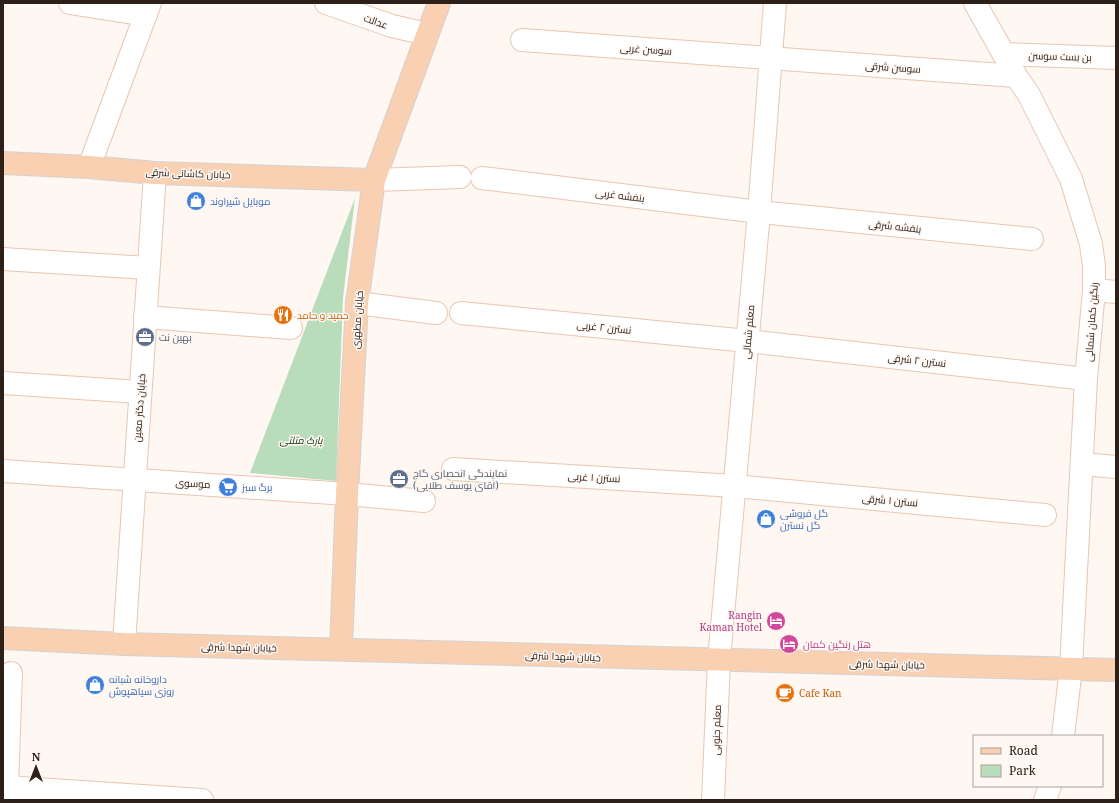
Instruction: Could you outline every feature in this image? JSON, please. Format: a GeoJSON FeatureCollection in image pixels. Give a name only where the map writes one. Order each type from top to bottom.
{"type":"FeatureCollection","features":[{"type":"Feature","properties":{"kind":"main road","name":"خیابان مطهری"},"geometry":{"type":"LineString","coordinates":[[341,649],[357,304],[374,180],[439,3]]}},
{"type":"Feature","properties":{"kind":"main road","name":"خیابان کاشانی شرقی"},"geometry":{"type":"LineString","coordinates":[[3,163],[89,167],[155,173],[374,180]]}},
{"type":"Feature","properties":{"kind":"main road","name":"خیابان شهدا شرقی"},"geometry":{"type":"LineString","coordinates":[[6,638],[124,644],[1116,670]]}},
{"type":"Feature","properties":{"kind":"street"},"geometry":{"type":"LineString","coordinates":[[70,3],[148,9],[89,167]]}},
{"type":"Feature","properties":{"kind":"street","name":"عدالت"},"geometry":{"type":"LineString","coordinates":[[326,3],[392,26],[427,34]]}},
{"type":"Feature","properties":{"kind":"street","name":"معلم شمالی"},"geometry":{"type":"LineString","coordinates":[[719,660],[748,342],[775,3]]}},
{"type":"Feature","properties":{"kind":"street","name":"رنگین کمان شمالی"},"geometry":{"type":"LineString","coordinates":[[975,3],[1016,76],[1029,95],[1071,179],[1091,244],[1094,266],[1094,290],[1086,380],[1071,668],[1063,735]]}},
{"type":"Feature","properties":{"kind":"street","name":"سوسن غربی"},"geometry":{"type":"LineString","coordinates":[[522,40],[771,58]]}},
{"type":"Feature","properties":{"kind":"street","name":"بن بست سوسن"},"geometry":{"type":"LineString","coordinates":[[1004,54],[1116,58]]}},
{"type":"Feature","properties":{"kind":"street","name":"سوسن شرقی"},"geometry":{"type":"LineString","coordinates":[[771,58],[1016,76]]}},
{"type":"Feature","properties":{"kind":"street","name":"خیابان دکتر معین"},"geometry":{"type":"LineString","coordinates":[[124,644],[155,173]]}},
{"type":"Feature","properties":{"kind":"street"},"geometry":{"type":"LineString","coordinates":[[374,180],[460,177]]}},
{"type":"Feature","properties":{"kind":"street","name":"بنفشه غربی"},"geometry":{"type":"LineString","coordinates":[[482,178],[759,212]]}},
{"type":"Feature","properties":{"kind":"street","name":"بنفشه شرقی"},"geometry":{"type":"LineString","coordinates":[[759,212],[1032,239]]}},
{"type":"Feature","properties":{"kind":"street"},"geometry":{"type":"LineString","coordinates":[[3,260],[148,268]]}},
{"type":"Feature","properties":{"kind":"street"},"geometry":{"type":"LineString","coordinates":[[1094,290],[1116,292]]}},
{"type":"Feature","properties":{"kind":"street"},"geometry":{"type":"LineString","coordinates":[[357,304],[436,313]]}},
{"type":"Feature","properties":{"kind":"street","name":"نسترن ۲ غربی"},"geometry":{"type":"LineString","coordinates":[[461,313],[748,342]]}},
{"type":"Feature","properties":{"kind":"street"},"geometry":{"type":"LineString","coordinates":[[145,317],[292,328]]}},
{"type":"Feature","properties":{"kind":"street","name":"نسترن ۲ شرقی"},"geometry":{"type":"LineString","coordinates":[[748,342],[1086,380]]}},
{"type":"Feature","properties":{"kind":"street"},"geometry":{"type":"LineString","coordinates":[[3,383],[140,392]]}},
{"type":"Feature","properties":{"kind":"street"},"geometry":{"type":"LineString","coordinates":[[1082,464],[1116,467]]}},
{"type":"Feature","properties":{"kind":"street","name":"نسترن ۱ غربی"},"geometry":{"type":"LineString","coordinates":[[453,469],[735,486]]}},
{"type":"Feature","properties":{"kind":"street","name":"موسوی"},"geometry":{"type":"LineString","coordinates":[[3,471],[347,494],[424,501]]}},
{"type":"Feature","properties":{"kind":"street","name":"نسترن ۱ شرقی"},"geometry":{"type":"LineString","coordinates":[[735,486],[1045,515]]}},
{"type":"Feature","properties":{"kind":"street","name":"معلم جنوبی"},"geometry":{"type":"LineString","coordinates":[[713,800],[719,660]]}},
{"type":"Feature","properties":{"kind":"street"},"geometry":{"type":"LineString","coordinates":[[11,673],[9,793],[202,800]]}},
{"type":"Feature","properties":{"kind":"street"},"geometry":{"type":"LineString","coordinates":[[1045,800],[1050,787]]}},
{"type":"Feature","properties":{"kind":"green space","name":"پارک مثلثی"},"geometry":{"type":"Polygon","coordinates":[[[355,198],[343,298],[336,481],[250,473],[355,198]]]}},
{"type":"Feature","properties":{"kind":"place","name":"موبایل شیراوند"},"geometry":{"type":"Point","coordinates":[196,201]}},
{"type":"Feature","properties":{"kind":"place","name":"حمید و حامد"},"geometry":{"type":"Point","coordinates":[283,315]}},
{"type":"Feature","properties":{"kind":"place","name":"بهین نت"},"geometry":{"type":"Point","coordinates":[145,337]}},
{"type":"Feature","properties":{"kind":"place","name":"نمایندگی انحصاری گاج (آقای یوسف طلایی)"},"geometry":{"type":"Point","coordinates":[399,479]}},
{"type":"Feature","properties":{"kind":"place","name":"برگ سبز"},"geometry":{"type":"Point","coordinates":[228,487]}},
{"type":"Feature","properties":{"kind":"place","name":"گل فروشی گل نسترن"},"geometry":{"type":"Point","coordinates":[766,519]}},
{"type":"Feature","properties":{"kind":"place","name":"Rangin Kaman Hotel"},"geometry":{"type":"Point","coordinates":[776,621]}},
{"type":"Feature","properties":{"kind":"place","name":"هتل رنگین کمان"},"geometry":{"type":"Point","coordinates":[789,644]}},
{"type":"Feature","properties":{"kind":"place","name":"داروخانه شبانه روزی سیاهپوش"},"geometry":{"type":"Point","coordinates":[95,685]}},
{"type":"Feature","properties":{"kind":"place","name":"Cafe Kan"},"geometry":{"type":"Point","coordinates":[785,693]}}]}
